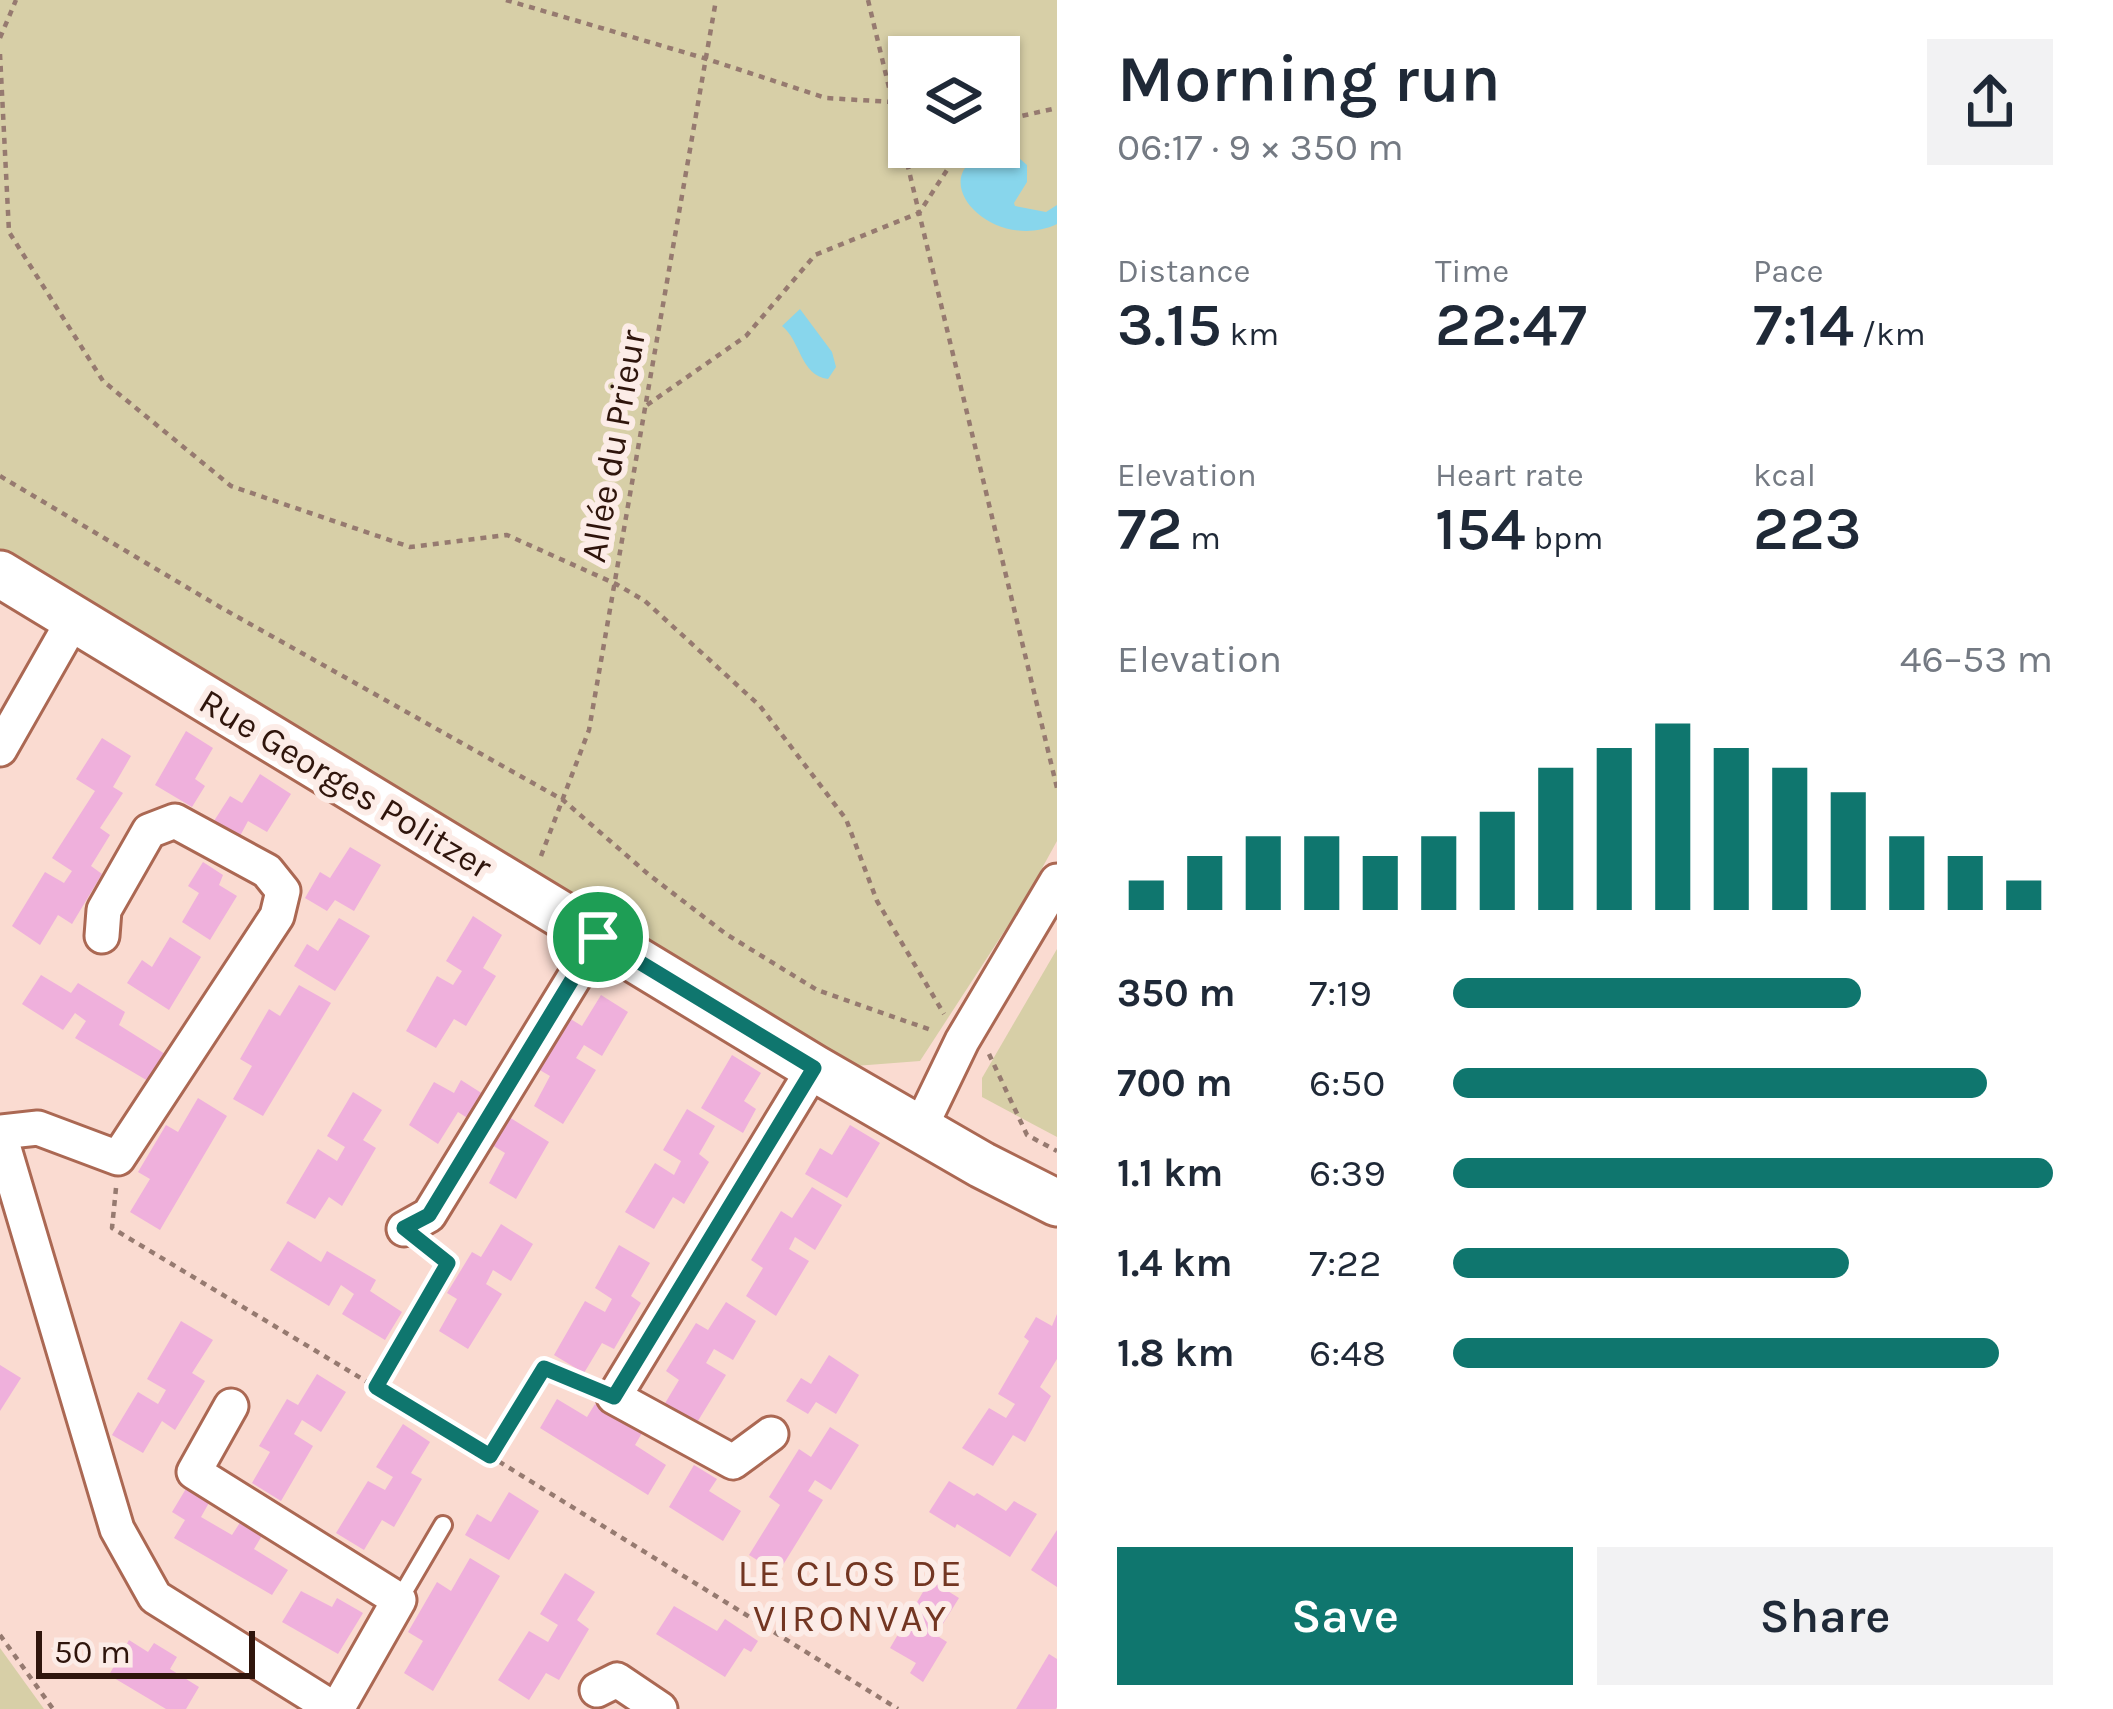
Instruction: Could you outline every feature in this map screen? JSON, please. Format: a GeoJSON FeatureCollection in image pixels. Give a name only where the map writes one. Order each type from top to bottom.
{"type":"FeatureCollection","features":[{"type":"Feature","properties":{"kind":"street","name":"Rue Georges Politzer"},"geometry":{"type":"LineString","coordinates":[[0,574],[920,1128]]}},
{"type":"Feature","properties":{"kind":"street"},"geometry":{"type":"LineString","coordinates":[[4,732],[74,619]]}},
{"type":"Feature","properties":{"kind":"street"},"geometry":{"type":"LineString","coordinates":[[101,936],[104,910],[149,831],[176,820],[267,871],[283,891],[277,916],[118,1158],[38,1128],[0,1133],[117,1529],[155,1597],[336,1709],[398,1600],[194,1472],[231,1406]]}},
{"type":"Feature","properties":{"kind":"street"},"geometry":{"type":"LineString","coordinates":[[1057,881],[975,1046],[920,1128],[1057,1203]]}},
{"type":"Feature","properties":{"kind":"street"},"geometry":{"type":"LineString","coordinates":[[404,1228],[429,1215],[598,937]]}},
{"type":"Feature","properties":{"kind":"street"},"geometry":{"type":"LineString","coordinates":[[771,1434],[733,1462],[614,1397],[814,1068]]}},
{"type":"Feature","properties":{"kind":"street"},"geometry":{"type":"LineString","coordinates":[[597,1690],[617,1680],[661,1709]]}},
{"type":"Feature","properties":{"kind":"lane"},"geometry":{"type":"LineString","coordinates":[[398,1600],[443,1525]]}},
{"type":"Feature","properties":{"kind":"path"},"geometry":{"type":"LineString","coordinates":[[0,38],[16,0]]}},
{"type":"Feature","properties":{"kind":"path"},"geometry":{"type":"LineString","coordinates":[[506,0],[826,98],[888,102]]}},
{"type":"Feature","properties":{"kind":"path","name":"Allée du Prieur"},"geometry":{"type":"LineString","coordinates":[[527,892],[589,730],[716,0]]}},
{"type":"Feature","properties":{"kind":"path"},"geometry":{"type":"LineString","coordinates":[[868,0],[888,85]]}},
{"type":"Feature","properties":{"kind":"path"},"geometry":{"type":"LineString","coordinates":[[0,54],[9,232],[104,381],[231,486],[410,547],[507,535],[645,602],[760,706],[846,819],[878,901],[1028,1135],[1057,1151]]}},
{"type":"Feature","properties":{"kind":"path"},"geometry":{"type":"LineString","coordinates":[[1020,116],[1057,108]]}},
{"type":"Feature","properties":{"kind":"path"},"geometry":{"type":"LineString","coordinates":[[908,168],[1057,788]]}},
{"type":"Feature","properties":{"kind":"path"},"geometry":{"type":"LineString","coordinates":[[646,406],[746,337],[815,256],[919,213],[948,168]]}},
{"type":"Feature","properties":{"kind":"path"},"geometry":{"type":"LineString","coordinates":[[0,476],[220,607],[562,800],[726,934],[817,989],[975,1046]]}},
{"type":"Feature","properties":{"kind":"path"},"geometry":{"type":"LineString","coordinates":[[118,1158],[112,1228],[898,1709]]}},
{"type":"Feature","properties":{"kind":"path"},"geometry":{"type":"LineString","coordinates":[[376,1387],[448,1263],[404,1228]]}},
{"type":"Feature","properties":{"kind":"path"},"geometry":{"type":"LineString","coordinates":[[490,1456],[544,1368],[614,1397]]}},
{"type":"Feature","properties":{"kind":"path"},"geometry":{"type":"LineString","coordinates":[[0,1635],[53,1709]]}},
{"type":"Feature","properties":{"kind":"shaded area"},"geometry":{"type":"Polygon","coordinates":[[[0,0],[1057,0],[1057,841],[1024,901],[920,1061],[842,1067],[0,591],[0,0]]]}},
{"type":"Feature","properties":{"kind":"shaded area"},"geometry":{"type":"Polygon","coordinates":[[[1057,949],[1057,1137],[982,1097],[982,1078],[1057,949]]]}},
{"type":"Feature","properties":{"kind":"shaded area"},"geometry":{"type":"Polygon","coordinates":[[[0,1648],[44,1709],[0,1709],[0,1648]]]}},
{"type":"Feature","properties":{"kind":"water"},"geometry":{"type":"Polygon","coordinates":[[[1020,159],[1027,165],[1027,182],[1015,206],[1046,212],[1057,205],[1057,224],[1032,231],[988,221],[962,192],[961,176],[966,168],[1020,168],[1020,159]]]}},
{"type":"Feature","properties":{"kind":"water"},"geometry":{"type":"Polygon","coordinates":[[[800,309],[832,352],[836,367],[828,379],[812,371],[782,326],[800,309]]]}},
{"type":"Feature","properties":{"kind":"building"},"geometry":{"type":"Polygon","coordinates":[[[186,731],[213,748],[195,779],[205,786],[192,807],[155,785],[186,731]]]}},
{"type":"Feature","properties":{"kind":"building"},"geometry":{"type":"Polygon","coordinates":[[[102,738],[131,756],[113,787],[123,793],[100,828],[110,835],[91,866],[102,874],[72,924],[58,915],[40,945],[12,926],[45,872],[64,883],[72,871],[52,858],[95,791],[76,779],[102,738]]]}},
{"type":"Feature","properties":{"kind":"building"},"geometry":{"type":"Polygon","coordinates":[[[260,774],[291,794],[267,832],[248,821],[240,836],[214,821],[230,796],[242,803],[260,774]]]}},
{"type":"Feature","properties":{"kind":"building"},"geometry":{"type":"Polygon","coordinates":[[[350,847],[381,865],[354,911],[335,900],[327,911],[305,898],[320,872],[330,878],[350,847]]]}},
{"type":"Feature","properties":{"kind":"building"},"geometry":{"type":"Polygon","coordinates":[[[203,862],[223,875],[219,885],[237,896],[210,940],[182,922],[199,893],[188,886],[203,862]]]}},
{"type":"Feature","properties":{"kind":"building"},"geometry":{"type":"Polygon","coordinates":[[[473,916],[502,935],[483,968],[496,976],[466,1026],[454,1019],[436,1048],[406,1031],[437,976],[453,985],[462,971],[446,961],[473,916]]]}},
{"type":"Feature","properties":{"kind":"building"},"geometry":{"type":"Polygon","coordinates":[[[339,918],[370,936],[335,991],[294,966],[307,944],[318,951],[339,918]]]}},
{"type":"Feature","properties":{"kind":"building"},"geometry":{"type":"Polygon","coordinates":[[[170,937],[201,957],[169,1010],[127,983],[142,960],[152,967],[170,937]]]}},
{"type":"Feature","properties":{"kind":"building"},"geometry":{"type":"Polygon","coordinates":[[[41,975],[71,993],[78,983],[125,1012],[119,1025],[165,1054],[148,1081],[75,1038],[86,1021],[75,1013],[63,1030],[22,1004],[41,975]]]}},
{"type":"Feature","properties":{"kind":"building"},"geometry":{"type":"Polygon","coordinates":[[[299,985],[331,1003],[263,1116],[233,1099],[252,1066],[240,1059],[269,1009],[280,1016],[299,985]]]}},
{"type":"Feature","properties":{"kind":"building"},"geometry":{"type":"Polygon","coordinates":[[[601,995],[628,1012],[602,1056],[584,1045],[576,1058],[596,1070],[563,1124],[534,1106],[550,1076],[538,1069],[569,1018],[582,1026],[601,995]]]}},
{"type":"Feature","properties":{"kind":"building"},"geometry":{"type":"Polygon","coordinates":[[[732,1055],[761,1073],[744,1101],[756,1109],[743,1133],[701,1108],[732,1055]]]}},
{"type":"Feature","properties":{"kind":"building"},"geometry":{"type":"Polygon","coordinates":[[[461,1080],[483,1094],[469,1119],[458,1112],[438,1144],[409,1125],[434,1082],[454,1093],[461,1080]]]}},
{"type":"Feature","properties":{"kind":"building"},"geometry":{"type":"Polygon","coordinates":[[[353,1092],[382,1110],[363,1140],[376,1148],[342,1206],[329,1197],[315,1219],[286,1203],[318,1149],[337,1161],[345,1147],[327,1136],[353,1092]]]}},
{"type":"Feature","properties":{"kind":"building"},"geometry":{"type":"Polygon","coordinates":[[[198,1098],[227,1116],[160,1230],[130,1212],[150,1179],[138,1172],[166,1125],[178,1132],[198,1098]]]}},
{"type":"Feature","properties":{"kind":"building"},"geometry":{"type":"Polygon","coordinates":[[[687,1109],[715,1126],[699,1154],[709,1162],[684,1204],[673,1197],[654,1229],[625,1212],[655,1163],[674,1175],[681,1161],[663,1150],[687,1109]]]}},
{"type":"Feature","properties":{"kind":"building"},"geometry":{"type":"Polygon","coordinates":[[[509,1117],[549,1142],[516,1199],[489,1183],[505,1153],[492,1145],[509,1117]]]}},
{"type":"Feature","properties":{"kind":"building"},"geometry":{"type":"Polygon","coordinates":[[[850,1125],[880,1143],[847,1198],[805,1174],[820,1148],[832,1155],[850,1125]]]}},
{"type":"Feature","properties":{"kind":"building"},"geometry":{"type":"Polygon","coordinates":[[[812,1187],[842,1205],[815,1250],[795,1237],[789,1249],[809,1261],[776,1316],[746,1296],[763,1268],[751,1260],[781,1211],[792,1218],[812,1187]]]}},
{"type":"Feature","properties":{"kind":"building"},"geometry":{"type":"Polygon","coordinates":[[[501,1224],[533,1244],[511,1281],[493,1270],[486,1284],[502,1294],[468,1349],[439,1331],[457,1299],[447,1293],[472,1252],[481,1257],[501,1224]]]}},
{"type":"Feature","properties":{"kind":"building"},"geometry":{"type":"Polygon","coordinates":[[[288,1241],[321,1262],[327,1251],[376,1280],[370,1291],[402,1312],[385,1340],[342,1314],[354,1294],[341,1285],[329,1306],[270,1270],[288,1241]]]}},
{"type":"Feature","properties":{"kind":"building"},"geometry":{"type":"Polygon","coordinates":[[[619,1245],[650,1263],[631,1296],[641,1303],[614,1349],[602,1343],[584,1373],[554,1355],[585,1301],[605,1312],[612,1299],[595,1288],[619,1245]]]}},
{"type":"Feature","properties":{"kind":"building"},"geometry":{"type":"Polygon","coordinates":[[[726,1302],[756,1321],[733,1360],[714,1349],[706,1363],[726,1375],[693,1429],[661,1410],[679,1380],[666,1371],[696,1323],[708,1330],[726,1302]]]}},
{"type":"Feature","properties":{"kind":"building"},"geometry":{"type":"Polygon","coordinates":[[[1057,1314],[1057,1359],[1040,1387],[1051,1396],[1025,1442],[1013,1435],[993,1466],[962,1448],[989,1408],[1006,1418],[1015,1404],[998,1394],[1029,1341],[1024,1337],[1036,1317],[1052,1326],[1057,1314]]]}},
{"type":"Feature","properties":{"kind":"building"},"geometry":{"type":"Polygon","coordinates":[[[181,1321],[213,1340],[192,1373],[205,1381],[175,1430],[162,1421],[143,1453],[112,1435],[138,1392],[158,1404],[166,1390],[147,1379],[181,1321]]]}},
{"type":"Feature","properties":{"kind":"building"},"geometry":{"type":"Polygon","coordinates":[[[829,1355],[859,1375],[836,1414],[816,1402],[808,1414],[786,1401],[801,1378],[811,1384],[829,1355]]]}},
{"type":"Feature","properties":{"kind":"building"},"geometry":{"type":"Polygon","coordinates":[[[0,1365],[21,1378],[0,1411],[0,1365]]]}},
{"type":"Feature","properties":{"kind":"building"},"geometry":{"type":"Polygon","coordinates":[[[317,1374],[346,1392],[321,1432],[302,1420],[294,1434],[313,1446],[281,1501],[252,1483],[270,1452],[259,1446],[287,1399],[298,1405],[317,1374]]]}},
{"type":"Feature","properties":{"kind":"building"},"geometry":{"type":"Polygon","coordinates":[[[557,1399],[587,1417],[595,1404],[642,1433],[635,1445],[666,1465],[648,1495],[540,1428],[557,1399]]]}},
{"type":"Feature","properties":{"kind":"building"},"geometry":{"type":"Polygon","coordinates":[[[403,1424],[430,1442],[411,1473],[422,1479],[394,1527],[382,1520],[364,1550],[336,1533],[368,1481],[385,1490],[393,1477],[376,1467],[403,1424]]]}},
{"type":"Feature","properties":{"kind":"building"},"geometry":{"type":"Polygon","coordinates":[[[830,1427],[859,1445],[831,1490],[815,1480],[808,1491],[823,1500],[778,1573],[749,1555],[780,1505],[769,1497],[799,1449],[811,1457],[830,1427]]]}},
{"type":"Feature","properties":{"kind":"building"},"geometry":{"type":"Polygon","coordinates":[[[694,1465],[717,1479],[709,1491],[741,1511],[723,1541],[669,1507],[694,1465]]]}},
{"type":"Feature","properties":{"kind":"building"},"geometry":{"type":"Polygon","coordinates":[[[949,1481],[1006,1511],[1014,1501],[1037,1514],[1010,1557],[929,1512],[949,1481]]]}},
{"type":"Feature","properties":{"kind":"building"},"geometry":{"type":"Polygon","coordinates":[[[187,1487],[210,1501],[201,1517],[232,1535],[241,1521],[263,1534],[254,1549],[288,1570],[272,1595],[174,1538],[185,1520],[172,1512],[187,1487]]]}},
{"type":"Feature","properties":{"kind":"building"},"geometry":{"type":"Polygon","coordinates":[[[509,1492],[539,1511],[509,1560],[465,1535],[477,1514],[491,1522],[509,1492]]]}},
{"type":"Feature","properties":{"kind":"building"},"geometry":{"type":"Polygon","coordinates":[[[1057,1530],[1057,1587],[1031,1570],[1057,1530]]]}},
{"type":"Feature","properties":{"kind":"building"},"geometry":{"type":"Polygon","coordinates":[[[470,1558],[500,1576],[433,1691],[404,1673],[423,1641],[408,1632],[437,1582],[451,1591],[470,1558]]]}},
{"type":"Feature","properties":{"kind":"building"},"geometry":{"type":"Polygon","coordinates":[[[565,1573],[595,1592],[577,1620],[589,1629],[559,1680],[546,1673],[529,1700],[498,1680],[529,1631],[548,1642],[558,1625],[540,1614],[565,1573]]]}},
{"type":"Feature","properties":{"kind":"building"},"geometry":{"type":"Polygon","coordinates":[[[930,1580],[959,1598],[936,1635],[947,1642],[923,1682],[910,1673],[916,1663],[890,1648],[930,1580]]]}},
{"type":"Feature","properties":{"kind":"building"},"geometry":{"type":"Polygon","coordinates":[[[301,1591],[332,1607],[337,1598],[363,1613],[338,1654],[282,1622],[301,1591]]]}},
{"type":"Feature","properties":{"kind":"building"},"geometry":{"type":"Polygon","coordinates":[[[674,1606],[717,1631],[725,1619],[758,1641],[751,1652],[744,1648],[725,1677],[656,1634],[674,1606]]]}},
{"type":"Feature","properties":{"kind":"building"},"geometry":{"type":"Polygon","coordinates":[[[129,1640],[148,1652],[154,1643],[177,1657],[170,1669],[199,1687],[186,1709],[166,1709],[109,1675],[129,1640]]]}},
{"type":"Feature","properties":{"kind":"building"},"geometry":{"type":"Polygon","coordinates":[[[1049,1654],[1057,1659],[1056,1709],[1016,1709],[1049,1654]]]}},
{"type":"Feature","properties":{"kind":"district","name":"LE CLOS DE VIRONVAY"},"geometry":{"type":"Point","coordinates":[851,1594]}},
{"type":"Feature","properties":{"kind":"route"},"geometry":{"type":"LineString","coordinates":[[598,937],[814,1068],[614,1397],[544,1368],[490,1456],[376,1387],[448,1263],[404,1228],[429,1215],[598,937]]}}]}
